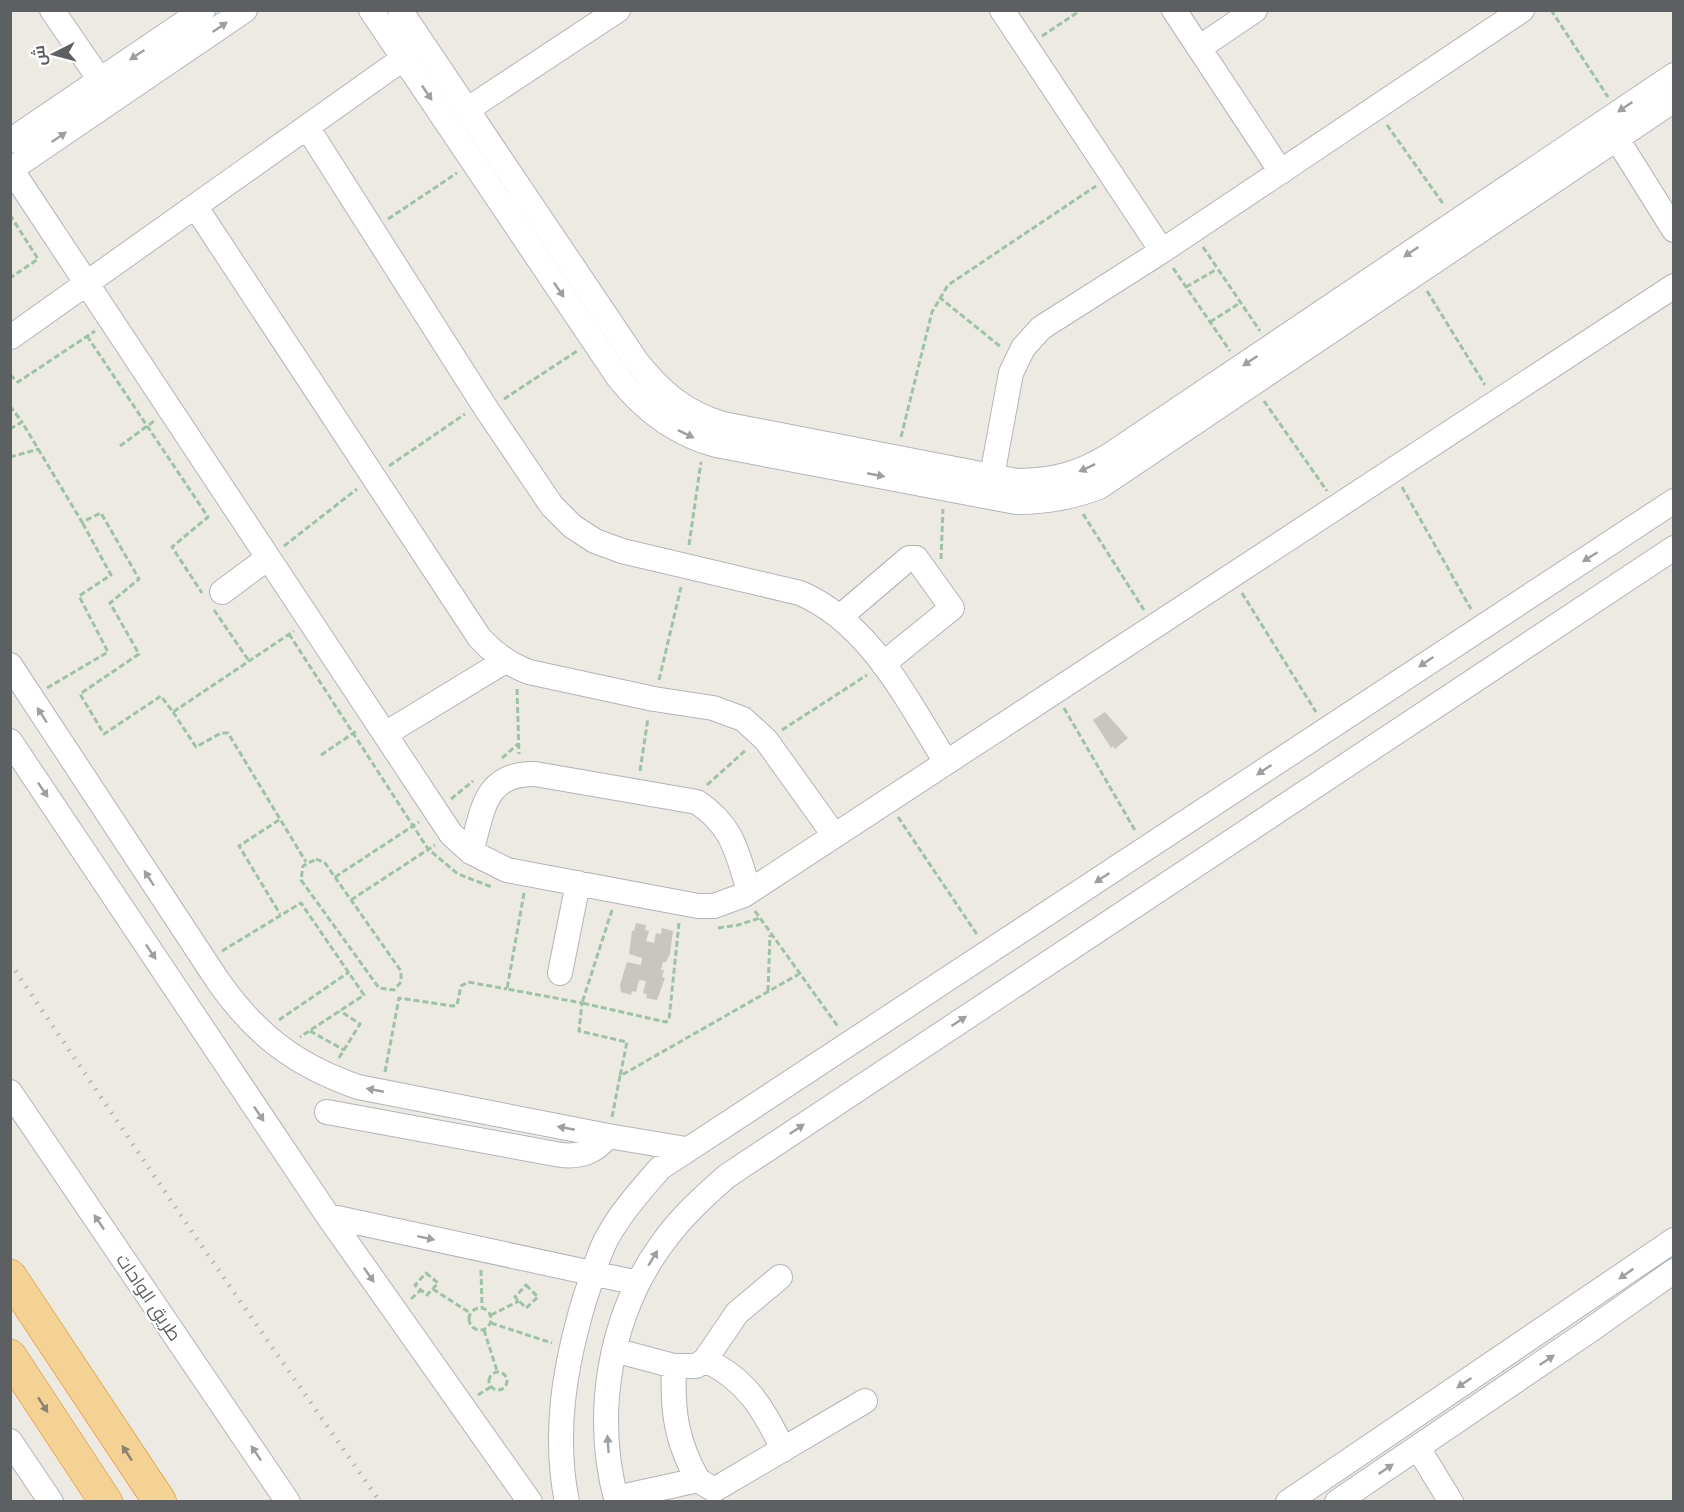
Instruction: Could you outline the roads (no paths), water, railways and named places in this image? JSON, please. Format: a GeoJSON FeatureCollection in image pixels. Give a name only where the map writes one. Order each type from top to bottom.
{"type":"FeatureCollection","features":[{"type":"Feature","properties":{"kind":"highway"},"geometry":{"type":"LineString","coordinates":[[10,1276],[160,1502]]}},
{"type":"Feature","properties":{"kind":"highway"},"geometry":{"type":"LineString","coordinates":[[10,1356],[106,1502]]}},
{"type":"Feature","properties":{"kind":"street"},"geometry":{"type":"LineString","coordinates":[[52,10],[100,80]]}},
{"type":"Feature","properties":{"kind":"street"},"geometry":{"type":"LineString","coordinates":[[10,141],[203,10]]}},
{"type":"Feature","properties":{"kind":"street"},"geometry":{"type":"LineString","coordinates":[[245,10],[11,169],[452,834],[471,852],[507,870],[578,884],[674,916],[714,906],[746,893],[1674,286]]}},
{"type":"Feature","properties":{"kind":"street"},"geometry":{"type":"LineString","coordinates":[[371,10],[633,397],[667,424],[704,442],[810,452],[896,456],[992,476],[1041,481],[1066,477],[1089,468],[1158,435]]}},
{"type":"Feature","properties":{"kind":"street"},"geometry":{"type":"LineString","coordinates":[[400,10],[637,362],[664,393],[679,405],[723,424],[810,452],[941,487],[1016,502],[1045,502],[1072,497],[1099,487],[1158,435],[1247,376],[1416,274],[1456,230],[1617,112],[1674,75]]}},
{"type":"Feature","properties":{"kind":"street"},"geometry":{"type":"LineString","coordinates":[[468,109],[586,19],[618,10]]}},
{"type":"Feature","properties":{"kind":"street"},"geometry":{"type":"LineString","coordinates":[[1002,10],[1162,251]]}},
{"type":"Feature","properties":{"kind":"street"},"geometry":{"type":"LineString","coordinates":[[1174,10],[1281,172]]}},
{"type":"Feature","properties":{"kind":"street"},"geometry":{"type":"LineString","coordinates":[[1199,48],[1256,10]]}},
{"type":"Feature","properties":{"kind":"street"},"geometry":{"type":"LineString","coordinates":[[992,476],[1016,359],[1041,328],[1162,251],[1522,10]]}},
{"type":"Feature","properties":{"kind":"street"},"geometry":{"type":"LineString","coordinates":[[11,337],[404,58]]}},
{"type":"Feature","properties":{"kind":"street"},"geometry":{"type":"LineString","coordinates":[[1247,376],[1270,347],[1456,230],[1617,139],[1674,100]]}},
{"type":"Feature","properties":{"kind":"street"},"geometry":{"type":"LineString","coordinates":[[307,127],[487,410],[552,506],[572,526],[596,542],[622,551],[800,593],[821,602],[840,616],[883,664],[946,762]]}},
{"type":"Feature","properties":{"kind":"street"},"geometry":{"type":"LineString","coordinates":[[1617,139],[1674,230]]}},
{"type":"Feature","properties":{"kind":"street"},"geometry":{"type":"LineString","coordinates":[[195,206],[478,637],[510,664],[652,698],[713,708],[743,719],[764,738],[834,835]]}},
{"type":"Feature","properties":{"kind":"street"},"geometry":{"type":"LineString","coordinates":[[533,251],[553,237]]}},
{"type":"Feature","properties":{"kind":"street"},"geometry":{"type":"LineString","coordinates":[[567,1502],[563,1479],[561,1414],[570,1349],[593,1274],[607,1238],[633,1198],[660,1168],[989,953],[1480,626],[1674,501]]}},
{"type":"Feature","properties":{"kind":"street"},"geometry":{"type":"LineString","coordinates":[[1616,540],[1638,572]]}},
{"type":"Feature","properties":{"kind":"street"},"geometry":{"type":"LineString","coordinates":[[865,1401],[711,1491],[617,1500],[607,1444],[607,1403],[614,1350],[638,1283],[661,1245],[692,1208],[727,1176],[1674,548]]}},
{"type":"Feature","properties":{"kind":"street"},"geometry":{"type":"LineString","coordinates":[[840,616],[913,557],[936,584],[952,608],[883,664]]}},
{"type":"Feature","properties":{"kind":"street"},"geometry":{"type":"LineString","coordinates":[[212,598],[268,558]]}},
{"type":"Feature","properties":{"kind":"street"},"geometry":{"type":"LineString","coordinates":[[380,727],[510,664]]}},
{"type":"Feature","properties":{"kind":"street"},"geometry":{"type":"LineString","coordinates":[[10,665],[238,1010],[281,1049],[328,1076],[381,1091],[608,1136],[686,1149]]}},
{"type":"Feature","properties":{"kind":"street"},"geometry":{"type":"LineString","coordinates":[[10,741],[327,1216],[530,1502]]}},
{"type":"Feature","properties":{"kind":"street"},"geometry":{"type":"LineString","coordinates":[[471,852],[486,801],[493,787],[505,778],[520,774],[690,801],[712,812],[734,840],[746,893]]}},
{"type":"Feature","properties":{"kind":"street"},"geometry":{"type":"LineString","coordinates":[[560,973],[578,884]]}},
{"type":"Feature","properties":{"kind":"street"},"geometry":{"type":"LineString","coordinates":[[185,1003],[211,971]]}},
{"type":"Feature","properties":{"kind":"street"},"geometry":{"type":"LineString","coordinates":[[877,1027],[899,1060]]}},
{"type":"Feature","properties":{"kind":"street","name":"طريق الواحات"},"geometry":{"type":"LineString","coordinates":[[10,1092],[288,1502]]}},
{"type":"Feature","properties":{"kind":"street"},"geometry":{"type":"LineString","coordinates":[[327,1112],[571,1156],[592,1151],[608,1136]]}},
{"type":"Feature","properties":{"kind":"street"},"geometry":{"type":"LineString","coordinates":[[327,1216],[638,1283]]}},
{"type":"Feature","properties":{"kind":"street"},"geometry":{"type":"LineString","coordinates":[[1288,1502],[1674,1240]]}},
{"type":"Feature","properties":{"kind":"street"},"geometry":{"type":"LineString","coordinates":[[1337,1502],[1674,1271]]}},
{"type":"Feature","properties":{"kind":"street"},"geometry":{"type":"LineString","coordinates":[[614,1350],[674,1366],[696,1366],[705,1360],[729,1322],[780,1277]]}},
{"type":"Feature","properties":{"kind":"street"},"geometry":{"type":"LineString","coordinates":[[705,1360],[730,1374],[751,1393],[762,1407],[783,1450]]}},
{"type":"Feature","properties":{"kind":"street"},"geometry":{"type":"LineString","coordinates":[[674,1366],[675,1424],[688,1462],[711,1491]]}},
{"type":"Feature","properties":{"kind":"street"},"geometry":{"type":"LineString","coordinates":[[10,1441],[51,1502]]}},
{"type":"Feature","properties":{"kind":"street"},"geometry":{"type":"LineString","coordinates":[[1418,1448],[1451,1502]]}},
{"type":"Feature","properties":{"kind":"railway"},"geometry":{"type":"LineString","coordinates":[[10,963],[201,1245],[380,1502]]}}]}
